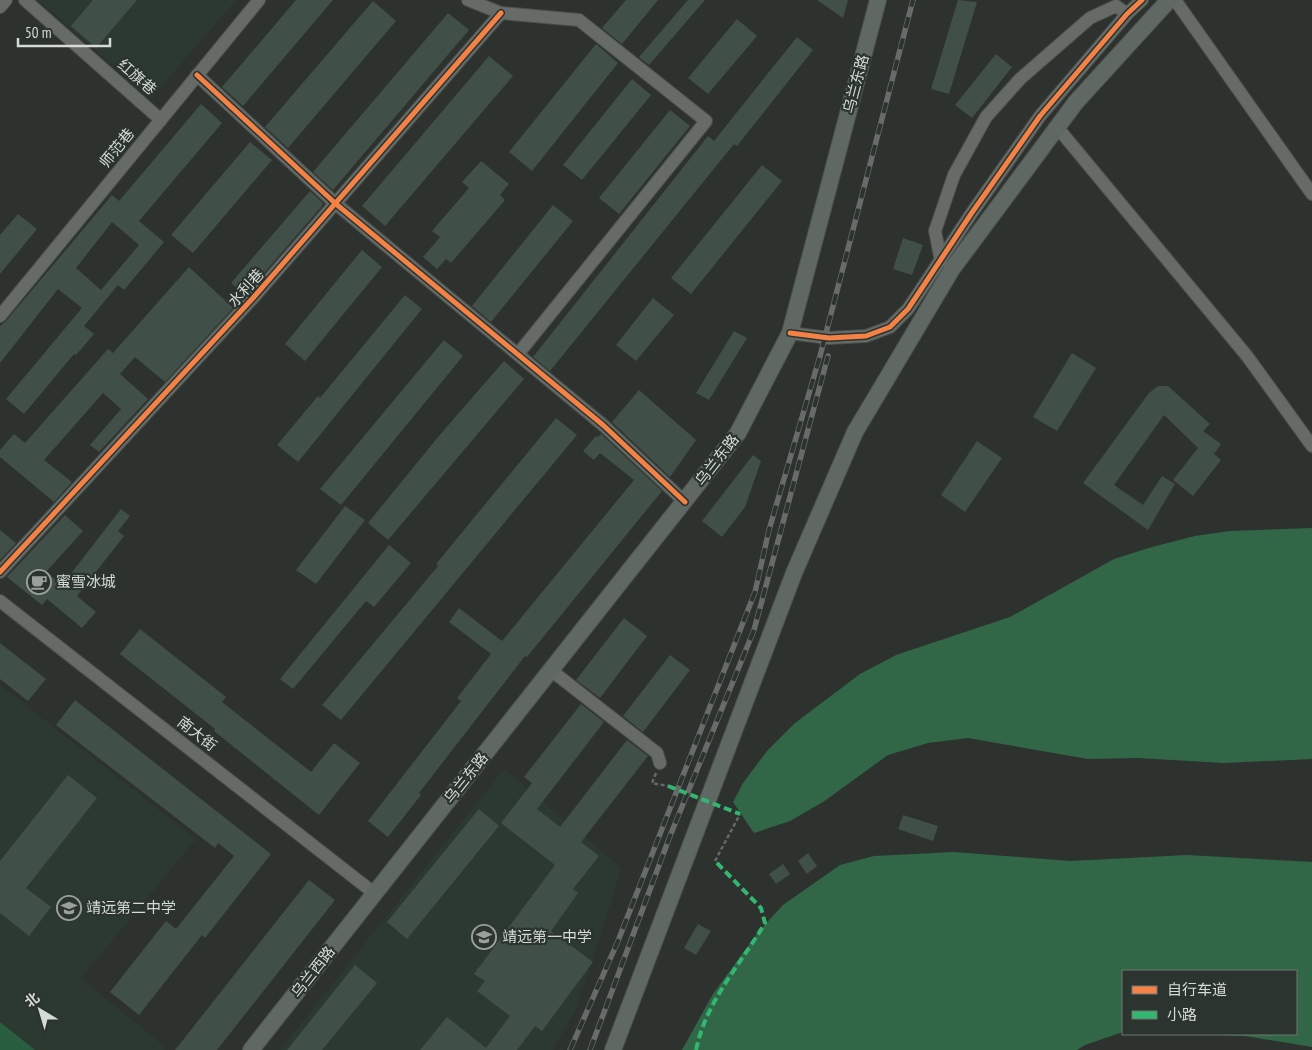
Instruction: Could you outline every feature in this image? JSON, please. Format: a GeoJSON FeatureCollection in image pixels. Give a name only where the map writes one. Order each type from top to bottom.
{"type":"FeatureCollection","features":[{"type":"Feature","properties":{"kind":"main road","name":"乌兰东路"},"geometry":{"type":"LineString","coordinates":[[374,893],[552,671],[738,433],[790,333],[878,0]]}},
{"type":"Feature","properties":{"kind":"main road"},"geometry":{"type":"LineString","coordinates":[[613,1050],[794,573],[856,432],[952,269],[1076,102],[1169,0]]}},
{"type":"Feature","properties":{"kind":"main road","name":"乌兰西路"},"geometry":{"type":"LineString","coordinates":[[251,1050],[374,893]]}},
{"type":"Feature","properties":{"kind":"street"},"geometry":{"type":"LineString","coordinates":[[0,7],[6,0]]}},
{"type":"Feature","properties":{"kind":"street","name":"红旗巷"},"geometry":{"type":"LineString","coordinates":[[25,0],[161,120]]}},
{"type":"Feature","properties":{"kind":"street","name":"师范巷"},"geometry":{"type":"LineString","coordinates":[[0,316],[259,0]]}},
{"type":"Feature","properties":{"kind":"street"},"geometry":{"type":"LineString","coordinates":[[468,0],[501,13],[578,20],[706,121],[518,354]]}},
{"type":"Feature","properties":{"kind":"street"},"geometry":{"type":"LineString","coordinates":[[790,333],[829,338],[866,336],[890,327],[908,309],[1040,116],[1127,14],[1142,0]]}},
{"type":"Feature","properties":{"kind":"street"},"geometry":{"type":"LineString","coordinates":[[1175,0],[1312,194]]}},
{"type":"Feature","properties":{"kind":"street"},"geometry":{"type":"LineString","coordinates":[[941,261],[935,232],[954,175],[986,117],[1020,79],[1090,18],[1116,6],[1127,14]]}},
{"type":"Feature","properties":{"kind":"street","name":"水利巷"},"geometry":{"type":"LineString","coordinates":[[0,572],[254,298],[501,13]]}},
{"type":"Feature","properties":{"kind":"street"},"geometry":{"type":"LineString","coordinates":[[198,75],[336,204],[603,425],[685,502]]}},
{"type":"Feature","properties":{"kind":"street"},"geometry":{"type":"LineString","coordinates":[[1057,127],[1247,356],[1312,446]]}},
{"type":"Feature","properties":{"kind":"street","name":"南大街"},"geometry":{"type":"LineString","coordinates":[[0,600],[374,893]]}},
{"type":"Feature","properties":{"kind":"street"},"geometry":{"type":"LineString","coordinates":[[552,671],[657,753],[660,763]]}},
{"type":"Feature","properties":{"kind":"path"},"geometry":{"type":"LineString","coordinates":[[660,763],[652,783],[668,786]]}},
{"type":"Feature","properties":{"kind":"path"},"geometry":{"type":"LineString","coordinates":[[715,861],[740,814]]}},
{"type":"Feature","properties":{"kind":"shaded area"},"geometry":{"type":"Polygon","coordinates":[[[38,0],[236,0],[151,98],[38,0]]]}},
{"type":"Feature","properties":{"kind":"shaded area","name":"靖远第二中学"},"geometry":{"type":"Polygon","coordinates":[[[0,685],[196,839],[81,978],[165,1047],[163,1050],[0,1050],[0,685]]]}},
{"type":"Feature","properties":{"kind":"shaded area","name":"靖远第一中学"},"geometry":{"type":"Polygon","coordinates":[[[504,769],[622,868],[577,1007],[553,1050],[280,1050],[504,769]]]}},
{"type":"Feature","properties":{"kind":"green space"},"geometry":{"type":"Polygon","coordinates":[[[1312,528],[1312,759],[1224,763],[1138,758],[1088,759],[968,738],[928,743],[888,755],[823,802],[790,821],[754,833],[733,802],[743,783],[767,751],[795,723],[860,674],[896,655],[1010,617],[1114,559],[1152,547],[1195,536],[1230,531],[1312,528]]]}},
{"type":"Feature","properties":{"kind":"green space"},"geometry":{"type":"Polygon","coordinates":[[[954,852],[1070,861],[1187,855],[1312,862],[1312,1047],[1245,1036],[1218,1035],[1297,1035],[1297,970],[1122,970],[1122,1032],[1085,1045],[1077,1050],[682,1050],[713,994],[759,931],[783,905],[840,865],[874,856],[954,852]]]}},
{"type":"Feature","properties":{"kind":"green space"},"geometry":{"type":"Polygon","coordinates":[[[0,1022],[35,1050],[0,1050],[0,1022]]]}},
{"type":"Feature","properties":{"kind":"building"},"geometry":{"type":"Polygon","coordinates":[[[93,0],[137,0],[96,48],[71,26],[93,0]]]}},
{"type":"Feature","properties":{"kind":"building"},"geometry":{"type":"Polygon","coordinates":[[[296,0],[333,0],[243,106],[222,87],[296,0]]]}},
{"type":"Feature","properties":{"kind":"building"},"geometry":{"type":"Polygon","coordinates":[[[626,0],[658,0],[622,44],[602,28],[626,0]]]}},
{"type":"Feature","properties":{"kind":"building"},"geometry":{"type":"Polygon","coordinates":[[[688,0],[705,0],[649,65],[639,57],[688,0]]]}},
{"type":"Feature","properties":{"kind":"building"},"geometry":{"type":"Polygon","coordinates":[[[817,0],[848,0],[843,18],[817,0]]]}},
{"type":"Feature","properties":{"kind":"building"},"geometry":{"type":"Polygon","coordinates":[[[958,0],[977,2],[949,94],[931,89],[958,0]]]}},
{"type":"Feature","properties":{"kind":"building"},"geometry":{"type":"Polygon","coordinates":[[[373,1],[396,21],[288,148],[265,127],[373,1]]]}},
{"type":"Feature","properties":{"kind":"building"},"geometry":{"type":"Polygon","coordinates":[[[448,13],[469,30],[333,190],[313,172],[448,13]]]}},
{"type":"Feature","properties":{"kind":"building"},"geometry":{"type":"Polygon","coordinates":[[[737,19],[757,36],[708,94],[688,78],[737,19]]]}},
{"type":"Feature","properties":{"kind":"building"},"geometry":{"type":"Polygon","coordinates":[[[797,37],[813,50],[737,146],[734,144],[550,371],[533,357],[708,136],[714,141],[797,37]]]}},
{"type":"Feature","properties":{"kind":"building"},"geometry":{"type":"Polygon","coordinates":[[[596,44],[618,63],[532,171],[509,152],[596,44]]]}},
{"type":"Feature","properties":{"kind":"building"},"geometry":{"type":"Polygon","coordinates":[[[996,54],[1012,67],[972,118],[955,105],[996,54]]]}},
{"type":"Feature","properties":{"kind":"building"},"geometry":{"type":"Polygon","coordinates":[[[489,56],[513,76],[385,226],[362,206],[489,56]]]}},
{"type":"Feature","properties":{"kind":"building"},"geometry":{"type":"Polygon","coordinates":[[[632,79],[651,95],[582,180],[563,165],[632,79]]]}},
{"type":"Feature","properties":{"kind":"building"},"geometry":{"type":"Polygon","coordinates":[[[201,104],[222,123],[139,221],[164,242],[124,290],[118,285],[84,326],[94,334],[76,355],[74,354],[24,414],[6,399],[82,308],[58,289],[0,363],[0,326],[112,195],[119,201],[201,104]],[[112,222],[76,268],[101,290],[139,245],[112,222]]]}},
{"type":"Feature","properties":{"kind":"building"},"geometry":{"type":"Polygon","coordinates":[[[670,110],[690,126],[619,214],[599,198],[670,110]]]}},
{"type":"Feature","properties":{"kind":"building"},"geometry":{"type":"Polygon","coordinates":[[[250,142],[272,160],[193,253],[171,235],[250,142]]]}},
{"type":"Feature","properties":{"kind":"building"},"geometry":{"type":"Polygon","coordinates":[[[481,161],[509,184],[500,195],[505,200],[451,263],[446,259],[437,269],[423,257],[440,237],[432,231],[469,188],[462,182],[481,161]]]}},
{"type":"Feature","properties":{"kind":"building"},"geometry":{"type":"Polygon","coordinates":[[[762,165],[782,181],[691,294],[671,278],[762,165]]]}},
{"type":"Feature","properties":{"kind":"building"},"geometry":{"type":"Polygon","coordinates":[[[310,191],[323,203],[322,206],[245,295],[231,283],[310,191]]]}},
{"type":"Feature","properties":{"kind":"building"},"geometry":{"type":"Polygon","coordinates":[[[553,205],[573,221],[491,322],[472,306],[553,205]]]}},
{"type":"Feature","properties":{"kind":"building"},"geometry":{"type":"Polygon","coordinates":[[[18,214],[37,229],[0,274],[0,235],[18,214]]]}},
{"type":"Feature","properties":{"kind":"building"},"geometry":{"type":"Polygon","coordinates":[[[903,238],[923,245],[912,275],[893,269],[903,238]]]}},
{"type":"Feature","properties":{"kind":"building"},"geometry":{"type":"Polygon","coordinates":[[[362,250],[382,267],[305,361],[285,344],[362,250]]]}},
{"type":"Feature","properties":{"kind":"building"},"geometry":{"type":"Polygon","coordinates":[[[189,267],[233,308],[165,382],[135,357],[120,374],[148,399],[99,452],[90,445],[121,409],[103,393],[44,460],[72,482],[54,502],[0,457],[0,450],[14,434],[25,443],[108,349],[113,353],[189,267]]]}},
{"type":"Feature","properties":{"kind":"building"},"geometry":{"type":"Polygon","coordinates":[[[405,295],[422,309],[298,462],[277,445],[318,396],[320,398],[405,295]]]}},
{"type":"Feature","properties":{"kind":"building"},"geometry":{"type":"Polygon","coordinates":[[[653,298],[674,315],[636,361],[616,345],[653,298]]]}},
{"type":"Feature","properties":{"kind":"building"},"geometry":{"type":"Polygon","coordinates":[[[734,331],[747,338],[709,400],[696,393],[734,331]]]}},
{"type":"Feature","properties":{"kind":"building"},"geometry":{"type":"Polygon","coordinates":[[[444,340],[463,356],[341,505],[320,489],[444,340]]]}},
{"type":"Feature","properties":{"kind":"building"},"geometry":{"type":"Polygon","coordinates":[[[1072,353],[1096,368],[1057,431],[1033,417],[1072,353]]]}},
{"type":"Feature","properties":{"kind":"building"},"geometry":{"type":"Polygon","coordinates":[[[504,361],[524,379],[388,540],[368,523],[438,437],[504,361]]]}},
{"type":"Feature","properties":{"kind":"building"},"geometry":{"type":"Polygon","coordinates":[[[1158,386],[1168,386],[1210,424],[1203,431],[1221,444],[1214,454],[1221,460],[1193,496],[1173,480],[1198,448],[1164,415],[1114,485],[1143,505],[1162,476],[1175,484],[1148,530],[1083,483],[1149,393],[1158,386]]]}},
{"type":"Feature","properties":{"kind":"building"},"geometry":{"type":"Polygon","coordinates":[[[639,390],[696,440],[670,477],[612,422],[639,390]]]}},
{"type":"Feature","properties":{"kind":"building"},"geometry":{"type":"Polygon","coordinates":[[[556,418],[577,435],[341,720],[322,705],[438,566],[436,564],[556,418]]]}},
{"type":"Feature","properties":{"kind":"building"},"geometry":{"type":"Polygon","coordinates":[[[601,434],[662,491],[527,657],[525,656],[419,793],[421,795],[388,837],[368,821],[461,701],[457,698],[491,654],[449,622],[459,608],[502,641],[634,480],[600,453],[594,460],[583,451],[596,436],[598,437],[601,434]]]}},
{"type":"Feature","properties":{"kind":"building"},"geometry":{"type":"Polygon","coordinates":[[[977,441],[1002,458],[965,512],[941,495],[977,441]]]}},
{"type":"Feature","properties":{"kind":"building"},"geometry":{"type":"Polygon","coordinates":[[[753,455],[761,461],[745,507],[722,537],[702,521],[753,455]]]}},
{"type":"Feature","properties":{"kind":"building"},"geometry":{"type":"Polygon","coordinates":[[[345,506],[365,520],[316,584],[296,570],[345,506]]]}},
{"type":"Feature","properties":{"kind":"building"},"geometry":{"type":"Polygon","coordinates":[[[121,509],[130,516],[118,531],[124,536],[77,596],[96,612],[82,628],[47,599],[42,605],[7,577],[65,515],[83,531],[46,572],[62,585],[121,509]]]}},
{"type":"Feature","properties":{"kind":"building"},"geometry":{"type":"Polygon","coordinates":[[[0,530],[16,543],[0,560],[0,530]]]}},
{"type":"Feature","properties":{"kind":"building"},"geometry":{"type":"Polygon","coordinates":[[[389,545],[411,563],[374,607],[366,601],[293,689],[280,679],[389,545]]]}},
{"type":"Feature","properties":{"kind":"building"},"geometry":{"type":"Polygon","coordinates":[[[624,618],[647,636],[600,698],[576,680],[624,618]]]}},
{"type":"Feature","properties":{"kind":"building"},"geometry":{"type":"Polygon","coordinates":[[[140,629],[226,697],[222,702],[311,772],[334,743],[360,763],[319,815],[120,654],[140,629]]]}},
{"type":"Feature","properties":{"kind":"building"},"geometry":{"type":"Polygon","coordinates":[[[0,643],[46,679],[28,701],[0,679],[0,643]]]}},
{"type":"Feature","properties":{"kind":"building"},"geometry":{"type":"Polygon","coordinates":[[[670,655],[690,670],[643,732],[623,716],[670,655]]]}},
{"type":"Feature","properties":{"kind":"building"},"geometry":{"type":"Polygon","coordinates":[[[75,700],[271,854],[205,938],[202,935],[139,1015],[110,992],[166,921],[176,929],[234,856],[218,843],[215,848],[56,725],[75,700]]]}},
{"type":"Feature","properties":{"kind":"building"},"geometry":{"type":"Polygon","coordinates":[[[581,704],[604,722],[537,809],[560,827],[627,740],[648,756],[581,842],[599,856],[573,889],[578,893],[551,931],[593,962],[542,1031],[535,1026],[517,1050],[420,1050],[447,1017],[486,1048],[510,1016],[477,991],[485,981],[474,974],[555,865],[501,823],[532,783],[524,777],[581,704]]]}},
{"type":"Feature","properties":{"kind":"building"},"geometry":{"type":"Polygon","coordinates":[[[68,775],[97,798],[26,888],[51,907],[29,936],[0,913],[0,861],[68,775]]]}},
{"type":"Feature","properties":{"kind":"building"},"geometry":{"type":"Polygon","coordinates":[[[479,809],[499,826],[407,939],[387,922],[479,809]]]}},
{"type":"Feature","properties":{"kind":"building"},"geometry":{"type":"Polygon","coordinates":[[[903,815],[938,826],[933,841],[898,829],[903,815]]]}},
{"type":"Feature","properties":{"kind":"building"},"geometry":{"type":"Polygon","coordinates":[[[808,853],[817,866],[807,874],[798,861],[808,853]]]}},
{"type":"Feature","properties":{"kind":"building"},"geometry":{"type":"Polygon","coordinates":[[[783,864],[790,874],[776,884],[769,874],[783,864]]]}},
{"type":"Feature","properties":{"kind":"building"},"geometry":{"type":"Polygon","coordinates":[[[309,880],[335,900],[217,1050],[175,1050],[309,880]]]}},
{"type":"Feature","properties":{"kind":"building"},"geometry":{"type":"Polygon","coordinates":[[[698,924],[711,931],[696,955],[684,948],[698,924]]]}},
{"type":"Feature","properties":{"kind":"building"},"geometry":{"type":"Polygon","coordinates":[[[355,965],[377,983],[322,1050],[287,1050],[355,965]]]}},
{"type":"Feature","properties":{"kind":"railway"},"geometry":{"type":"LineString","coordinates":[[570,1050],[618,941],[755,592],[769,530],[820,356],[913,0]]}},
{"type":"Feature","properties":{"kind":"railway"},"geometry":{"type":"LineString","coordinates":[[590,1050],[670,836],[754,630],[828,356]]}},
{"type":"Feature","properties":{"kind":"marked path"},"geometry":{"type":"LineString","coordinates":[[668,786],[740,814]]}},
{"type":"Feature","properties":{"kind":"marked path"},"geometry":{"type":"LineString","coordinates":[[696,1050],[701,1032],[716,999],[765,923],[761,908],[715,861]]}},
{"type":"Feature","properties":{"kind":"cycle path"},"geometry":{"type":"LineString","coordinates":[[790,333],[829,338],[866,336],[890,327],[908,309],[971,214],[1040,116],[1127,14],[1142,0]]}},
{"type":"Feature","properties":{"kind":"cycle path"},"geometry":{"type":"LineString","coordinates":[[0,572],[253,298],[501,13]]}},
{"type":"Feature","properties":{"kind":"cycle path"},"geometry":{"type":"LineString","coordinates":[[197,75],[336,204],[603,425],[685,502]]}},
{"type":"Feature","properties":{"kind":"place","name":"蜜雪冰城"},"geometry":{"type":"Point","coordinates":[39,582]}},
{"type":"Feature","properties":{"kind":"place","name":"靖远第二中学"},"geometry":{"type":"Point","coordinates":[69,908]}},
{"type":"Feature","properties":{"kind":"place","name":"靖远第一中学"},"geometry":{"type":"Point","coordinates":[484,937]}}]}
